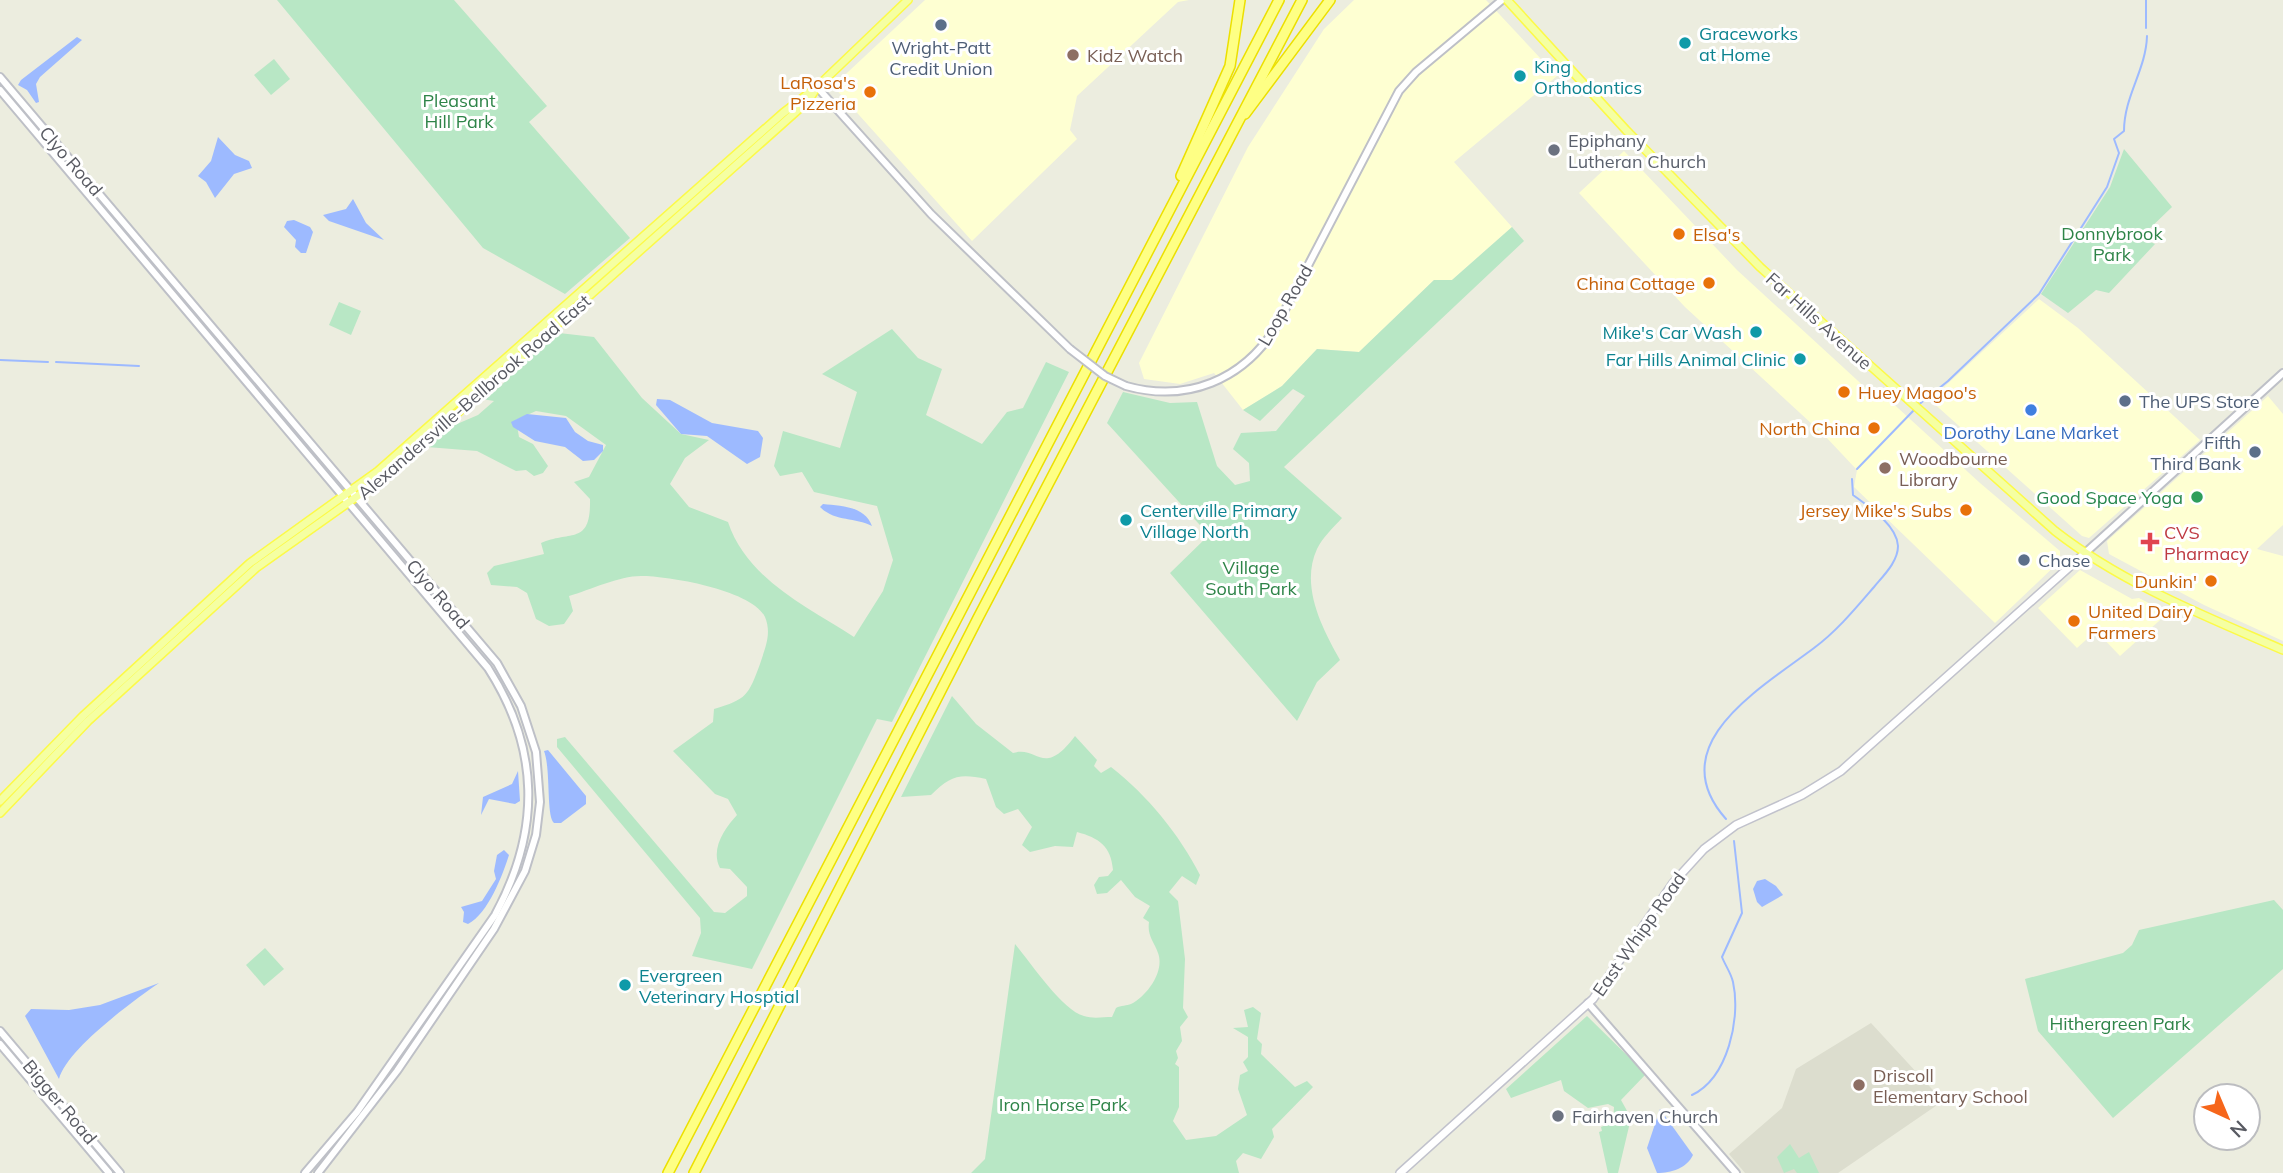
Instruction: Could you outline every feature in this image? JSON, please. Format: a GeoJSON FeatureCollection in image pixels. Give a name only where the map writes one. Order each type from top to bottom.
{"type":"FeatureCollection","features":[{"type":"Feature","properties":{"kind":"highway"},"geometry":{"type":"LineString","coordinates":[[1135,275],[1224,81],[1234,52],[1240,0]]}},
{"type":"Feature","properties":{"kind":"highway"},"geometry":{"type":"LineString","coordinates":[[668,1173],[1279,0]]}},
{"type":"Feature","properties":{"kind":"highway"},"geometry":{"type":"LineString","coordinates":[[694,1173],[1233,128],[1302,0]]}},
{"type":"Feature","properties":{"kind":"highway"},"geometry":{"type":"LineString","coordinates":[[1233,128],[1330,0]]}},
{"type":"Feature","properties":{"kind":"main road","name":"Alexandersville-Bellbrook Road East"},"geometry":{"type":"LineString","coordinates":[[0,813],[21,786],[86,719],[260,554],[350,499],[438,430],[641,251],[802,96],[817,87],[908,0]]}},
{"type":"Feature","properties":{"kind":"main road","name":"Far Hills Avenue"},"geometry":{"type":"LineString","coordinates":[[1504,0],[1760,267],[1915,408],[2084,554],[2157,593],[2283,650]]}},
{"type":"Feature","properties":{"kind":"main road","name":"Alexandersville-Bellbrook Road East"},"geometry":{"type":"LineString","coordinates":[[350,499],[635,244],[703,190]]}},
{"type":"Feature","properties":{"kind":"main road"},"geometry":{"type":"LineString","coordinates":[[635,244],[641,251]]}},
{"type":"Feature","properties":{"kind":"main road"},"geometry":{"type":"LineString","coordinates":[[432,423],[438,430]]}},
{"type":"Feature","properties":{"kind":"main road","name":"East Whipp Road"},"geometry":{"type":"LineString","coordinates":[[1400,1173],[1588,1003],[1673,883],[1704,849],[1737,825],[1802,795],[1841,771],[2084,554]]}},
{"type":"Feature","properties":{"kind":"main road","name":"Alexandersville-Bellbrook Road East"},"geometry":{"type":"LineString","coordinates":[[0,801],[21,786]]}},
{"type":"Feature","properties":{"kind":"street","name":"Loop Road"},"geometry":{"type":"LineString","coordinates":[[817,87],[931,214],[1070,349],[1105,376],[1126,386],[1160,392],[1194,389],[1227,377],[1255,356],[1276,327],[1399,91],[1416,72],[1504,0]]}},
{"type":"Feature","properties":{"kind":"street","name":"Clyo Road"},"geometry":{"type":"LineString","coordinates":[[0,77],[425,592],[500,687],[522,738],[530,797],[518,864],[495,915],[357,1112],[305,1173]]}},
{"type":"Feature","properties":{"kind":"street","name":"Clyo Road"},"geometry":{"type":"LineString","coordinates":[[0,90],[350,499],[464,623],[508,680],[534,741],[540,802],[536,835],[519,889],[386,1086],[318,1173]]}},
{"type":"Feature","properties":{"kind":"street"},"geometry":{"type":"LineString","coordinates":[[2084,554],[2283,373]]}},
{"type":"Feature","properties":{"kind":"street"},"geometry":{"type":"LineString","coordinates":[[1588,1003],[1736,1173]]}},
{"type":"Feature","properties":{"kind":"street","name":"Bigger Road"},"geometry":{"type":"LineString","coordinates":[[0,1031],[120,1173]]}},
{"type":"Feature","properties":{"kind":"street","name":"Bigger Road"},"geometry":{"type":"LineString","coordinates":[[0,1044],[109,1173]]}},
{"type":"Feature","properties":{"kind":"shaded area"},"geometry":{"type":"Polygon","coordinates":[[[925,0],[1189,0],[1178,2],[1077,96],[1070,130],[1077,139],[972,241],[833,86],[925,0]]]}},
{"type":"Feature","properties":{"kind":"shaded area"},"geometry":{"type":"Polygon","coordinates":[[[1354,0],[1486,0],[1557,76],[1454,162],[1512,227],[1452,280],[1434,280],[1359,352],[1317,349],[1282,386],[1243,410],[1214,373],[1180,384],[1144,379],[1139,363],[1248,147],[1324,29],[1354,0]]]}},
{"type":"Feature","properties":{"kind":"shaded area"},"geometry":{"type":"Polygon","coordinates":[[[1624,151],[1737,270],[1869,391],[1887,398],[2060,551],[2060,561],[1995,623],[1854,487],[1857,470],[1825,436],[1685,307],[1579,193],[1624,151]]]}},
{"type":"Feature","properties":{"kind":"shaded area"},"geometry":{"type":"Polygon","coordinates":[[[2039,299],[2078,328],[2200,440],[2089,538],[2082,536],[1930,400],[2039,299]]]}},
{"type":"Feature","properties":{"kind":"shaded area"},"geometry":{"type":"Polygon","coordinates":[[[2268,396],[2283,414],[2283,525],[2257,549],[2283,556],[2283,641],[2204,605],[2109,554],[2107,541],[2268,396]]]}},
{"type":"Feature","properties":{"kind":"shaded area"},"geometry":{"type":"Polygon","coordinates":[[[2080,570],[2132,599],[2139,598],[2168,613],[2120,656],[2096,631],[2077,648],[2038,608],[2080,570]]]}},
{"type":"Feature","properties":{"kind":"shaded area","name":"Driscoll Elementary School"},"geometry":{"type":"Polygon","coordinates":[[[1871,1023],[1943,1101],[1838,1173],[1745,1173],[1729,1154],[1782,1108],[1796,1069],[1871,1023]]]}},
{"type":"Feature","properties":{"kind":"green space","name":"Pleasant Hill Park"},"geometry":{"type":"Polygon","coordinates":[[[277,0],[454,0],[547,106],[529,122],[630,238],[565,294],[483,248],[277,0]]]}},
{"type":"Feature","properties":{"kind":"green space"},"geometry":{"type":"Polygon","coordinates":[[[274,59],[290,79],[271,95],[254,75],[274,59]]]}},
{"type":"Feature","properties":{"kind":"green space","name":"Donnybrook Park"},"geometry":{"type":"Polygon","coordinates":[[[2124,149],[2172,207],[2146,232],[2146,240],[2155,244],[2109,293],[2096,290],[2068,313],[2041,294],[2110,187],[2124,149]]]}},
{"type":"Feature","properties":{"kind":"green space","name":"Village South Park"},"geometry":{"type":"Polygon","coordinates":[[[1512,227],[1524,241],[1284,467],[1342,518],[1317,549],[1311,577],[1320,621],[1340,660],[1317,682],[1297,721],[1170,573],[1209,535],[1107,423],[1123,392],[1170,403],[1197,402],[1217,466],[1235,485],[1250,481],[1249,463],[1233,449],[1241,433],[1276,431],[1305,396],[1293,389],[1260,421],[1243,410],[1282,386],[1317,349],[1359,352],[1434,280],[1452,280],[1512,227]]]}},
{"type":"Feature","properties":{"kind":"green space"},"geometry":{"type":"Polygon","coordinates":[[[339,302],[361,311],[351,335],[329,325],[339,302]]]}},
{"type":"Feature","properties":{"kind":"green space"},"geometry":{"type":"Polygon","coordinates":[[[892,329],[918,358],[942,369],[926,415],[982,444],[1007,412],[1023,408],[1046,362],[1069,372],[892,722],[877,719],[752,969],[692,956],[701,933],[700,918],[557,747],[557,739],[565,737],[714,912],[725,913],[747,896],[747,887],[730,869],[720,868],[717,861],[720,839],[737,815],[728,799],[715,794],[673,751],[713,722],[714,709],[740,699],[749,690],[767,641],[765,617],[757,607],[744,599],[709,586],[641,576],[614,581],[569,596],[573,611],[564,624],[549,626],[536,619],[527,593],[517,587],[491,585],[487,573],[494,566],[544,554],[541,543],[583,530],[587,524],[590,499],[574,482],[589,477],[606,445],[566,416],[536,411],[516,420],[519,437],[533,444],[548,466],[543,473],[534,476],[526,470],[516,471],[477,451],[427,447],[450,427],[478,415],[494,401],[482,399],[502,385],[511,373],[559,333],[594,337],[642,398],[681,434],[709,440],[685,458],[670,484],[689,507],[728,522],[749,560],[764,575],[798,602],[854,637],[883,591],[893,560],[877,506],[814,492],[802,472],[780,476],[774,466],[783,431],[840,448],[857,392],[822,374],[892,329]]]}},
{"type":"Feature","properties":{"kind":"green space","name":"Iron Horse Park"},"geometry":{"type":"Polygon","coordinates":[[[952,696],[976,724],[1013,753],[1029,753],[1048,758],[1064,749],[1075,736],[1097,760],[1094,766],[1101,773],[1111,767],[1150,803],[1192,860],[1200,875],[1196,885],[1182,876],[1169,892],[1178,901],[1185,959],[1183,1008],[1188,1017],[1180,1027],[1182,1041],[1176,1051],[1178,1058],[1175,1064],[1179,1067],[1179,1107],[1173,1121],[1186,1140],[1216,1136],[1247,1115],[1238,1089],[1240,1075],[1248,1071],[1243,1062],[1248,1057],[1248,1037],[1233,1028],[1248,1027],[1244,1010],[1253,1007],[1261,1013],[1257,1039],[1262,1044],[1261,1054],[1295,1087],[1307,1081],[1313,1087],[1272,1129],[1274,1137],[1261,1159],[1243,1153],[1236,1161],[1239,1173],[971,1173],[985,1159],[1015,944],[1066,1005],[1075,1012],[1091,1017],[1112,1017],[1116,1008],[1137,1000],[1153,982],[1160,960],[1150,935],[1149,922],[1143,918],[1150,906],[1135,897],[1121,880],[1107,893],[1097,894],[1094,885],[1099,877],[1108,876],[1113,870],[1107,849],[1098,840],[1077,832],[1073,847],[1055,846],[1030,852],[1022,845],[1032,827],[1018,809],[1004,814],[996,807],[986,779],[962,776],[950,780],[931,795],[901,797],[952,696]]]}},
{"type":"Feature","properties":{"kind":"green space","name":"Hithergreen Park"},"geometry":{"type":"Polygon","coordinates":[[[2274,900],[2283,910],[2283,969],[2113,1118],[2038,1031],[2025,979],[2123,953],[2132,945],[2139,930],[2274,900]]]}},
{"type":"Feature","properties":{"kind":"green space"},"geometry":{"type":"Polygon","coordinates":[[[265,948],[284,969],[264,986],[246,965],[265,948]]]}},
{"type":"Feature","properties":{"kind":"green space"},"geometry":{"type":"Polygon","coordinates":[[[1587,1016],[1646,1074],[1621,1100],[1631,1118],[1618,1173],[1608,1173],[1599,1132],[1602,1131],[1601,1127],[1613,1122],[1614,1107],[1608,1104],[1588,1108],[1564,1091],[1561,1080],[1511,1098],[1506,1089],[1587,1016]]]}},
{"type":"Feature","properties":{"kind":"green space"},"geometry":{"type":"Polygon","coordinates":[[[1790,1144],[1799,1158],[1809,1152],[1819,1173],[1797,1173],[1794,1169],[1784,1173],[1777,1157],[1790,1144]]]}},
{"type":"Feature","properties":{"kind":"water"},"geometry":{"type":"Polygon","coordinates":[[[77,37],[82,40],[40,77],[36,84],[39,102],[36,103],[27,90],[18,85],[21,80],[77,37]]]}},
{"type":"Feature","properties":{"kind":"water"},"geometry":{"type":"Polygon","coordinates":[[[218,137],[235,155],[249,161],[252,168],[234,174],[215,198],[206,182],[198,176],[211,161],[218,137]]]}},
{"type":"Feature","properties":{"kind":"water"},"geometry":{"type":"Polygon","coordinates":[[[353,199],[366,223],[384,240],[329,221],[323,215],[346,209],[353,199]]]}},
{"type":"Feature","properties":{"kind":"water"},"geometry":{"type":"Polygon","coordinates":[[[294,220],[310,227],[313,232],[306,253],[301,253],[295,247],[296,240],[284,227],[287,221],[294,220]]]}},
{"type":"Feature","properties":{"kind":"water"},"geometry":{"type":"Polygon","coordinates":[[[657,399],[670,400],[712,423],[758,431],[763,438],[760,457],[747,464],[707,436],[681,434],[656,405],[657,399]]]}},
{"type":"Feature","properties":{"kind":"water"},"geometry":{"type":"Polygon","coordinates":[[[527,414],[566,418],[575,432],[588,441],[603,445],[603,451],[594,460],[583,461],[565,447],[535,441],[513,427],[511,422],[527,414]]]}},
{"type":"Feature","properties":{"kind":"water"},"geometry":{"type":"Polygon","coordinates":[[[823,504],[858,511],[869,519],[872,526],[832,515],[820,507],[823,504]]]}},
{"type":"Feature","properties":{"kind":"water"},"geometry":{"type":"Polygon","coordinates":[[[548,750],[586,796],[586,804],[561,823],[554,823],[550,811],[544,751],[548,750]]]}},
{"type":"Feature","properties":{"kind":"water"},"geometry":{"type":"Polygon","coordinates":[[[518,771],[520,801],[515,804],[489,799],[481,815],[483,797],[512,784],[518,771]]]}},
{"type":"Feature","properties":{"kind":"water"},"geometry":{"type":"Polygon","coordinates":[[[504,850],[509,855],[488,903],[475,919],[468,924],[463,922],[464,912],[461,907],[482,901],[496,879],[494,871],[497,855],[504,850]]]}},
{"type":"Feature","properties":{"kind":"water"},"geometry":{"type":"Polygon","coordinates":[[[1765,879],[1783,895],[1762,907],[1757,902],[1753,889],[1757,881],[1765,879]]]}},
{"type":"Feature","properties":{"kind":"water"},"geometry":{"type":"Polygon","coordinates":[[[159,983],[87,1040],[74,1054],[59,1079],[25,1016],[31,1009],[69,1010],[100,1005],[159,983]]]}},
{"type":"Feature","properties":{"kind":"water"},"geometry":{"type":"Polygon","coordinates":[[[1660,1109],[1693,1155],[1678,1169],[1657,1173],[1647,1148],[1660,1109]]]}},
{"type":"Feature","properties":{"kind":"waterway"},"geometry":{"type":"LineString","coordinates":[[2146,0],[2146,28]]}},
{"type":"Feature","properties":{"kind":"waterway"},"geometry":{"type":"LineString","coordinates":[[1917,406],[1948,381],[2039,294],[2107,187],[2119,153],[2114,139],[2124,131],[2127,106],[2143,60],[2147,36]]}},
{"type":"Feature","properties":{"kind":"waterway"},"geometry":{"type":"LineString","coordinates":[[0,360],[48,362]]}},
{"type":"Feature","properties":{"kind":"waterway"},"geometry":{"type":"LineString","coordinates":[[56,362],[139,366]]}},
{"type":"Feature","properties":{"kind":"waterway"},"geometry":{"type":"LineString","coordinates":[[1857,469],[1914,410]]}},
{"type":"Feature","properties":{"kind":"waterway"},"geometry":{"type":"LineString","coordinates":[[1726,819],[1709,792],[1704,767],[1711,743],[1725,721],[1745,700],[1838,627],[1896,558],[1898,546],[1893,531],[1881,517],[1853,495],[1852,479]]}},
{"type":"Feature","properties":{"kind":"waterway"},"geometry":{"type":"LineString","coordinates":[[1692,1095],[1715,1075],[1729,1046],[1733,1029],[1733,982],[1722,957],[1742,913],[1734,841]]}},
{"type":"Feature","properties":{"kind":"place","name":"Wright-Patt Credit Union"},"geometry":{"type":"Point","coordinates":[941,25]}},
{"type":"Feature","properties":{"kind":"place","name":"Graceworks at Home"},"geometry":{"type":"Point","coordinates":[1685,43]}},
{"type":"Feature","properties":{"kind":"place","name":"Kidz Watch"},"geometry":{"type":"Point","coordinates":[1073,55]}},
{"type":"Feature","properties":{"kind":"place","name":"King Orthodontics"},"geometry":{"type":"Point","coordinates":[1520,76]}},
{"type":"Feature","properties":{"kind":"place","name":"LaRosa's Pizzeria"},"geometry":{"type":"Point","coordinates":[870,92]}},
{"type":"Feature","properties":{"kind":"place","name":"Epiphany Lutheran Church"},"geometry":{"type":"Point","coordinates":[1554,150]}},
{"type":"Feature","properties":{"kind":"place","name":"Elsa's"},"geometry":{"type":"Point","coordinates":[1679,234]}},
{"type":"Feature","properties":{"kind":"place","name":"China Cottage"},"geometry":{"type":"Point","coordinates":[1709,283]}},
{"type":"Feature","properties":{"kind":"place","name":"Mike's Car Wash"},"geometry":{"type":"Point","coordinates":[1756,332]}},
{"type":"Feature","properties":{"kind":"place","name":"Far Hills Animal Clinic"},"geometry":{"type":"Point","coordinates":[1800,359]}},
{"type":"Feature","properties":{"kind":"place","name":"Huey Magoo's"},"geometry":{"type":"Point","coordinates":[1844,392]}},
{"type":"Feature","properties":{"kind":"place","name":"The UPS Store"},"geometry":{"type":"Point","coordinates":[2125,401]}},
{"type":"Feature","properties":{"kind":"place","name":"Dorothy Lane Market"},"geometry":{"type":"Point","coordinates":[2031,410]}},
{"type":"Feature","properties":{"kind":"place","name":"North China"},"geometry":{"type":"Point","coordinates":[1874,428]}},
{"type":"Feature","properties":{"kind":"place","name":"Fifth Third Bank"},"geometry":{"type":"Point","coordinates":[2255,452]}},
{"type":"Feature","properties":{"kind":"place","name":"Woodbourne Library"},"geometry":{"type":"Point","coordinates":[1885,468]}},
{"type":"Feature","properties":{"kind":"place","name":"Good Space Yoga"},"geometry":{"type":"Point","coordinates":[2197,497]}},
{"type":"Feature","properties":{"kind":"place","name":"Jersey Mike's Subs"},"geometry":{"type":"Point","coordinates":[1966,510]}},
{"type":"Feature","properties":{"kind":"place","name":"Centerville Primary Village North"},"geometry":{"type":"Point","coordinates":[1126,520]}},
{"type":"Feature","properties":{"kind":"place","name":"CVS Pharmacy"},"geometry":{"type":"Point","coordinates":[2150,542]}},
{"type":"Feature","properties":{"kind":"place","name":"Chase"},"geometry":{"type":"Point","coordinates":[2024,560]}},
{"type":"Feature","properties":{"kind":"place","name":"Dunkin'"},"geometry":{"type":"Point","coordinates":[2211,581]}},
{"type":"Feature","properties":{"kind":"place","name":"United Dairy Farmers"},"geometry":{"type":"Point","coordinates":[2074,621]}},
{"type":"Feature","properties":{"kind":"place","name":"Evergreen Veterinary Hosptial"},"geometry":{"type":"Point","coordinates":[625,985]}},
{"type":"Feature","properties":{"kind":"place","name":"Driscoll Elementary School"},"geometry":{"type":"Point","coordinates":[1859,1085]}},
{"type":"Feature","properties":{"kind":"place","name":"Fairhaven Church"},"geometry":{"type":"Point","coordinates":[1558,1116]}}]}
